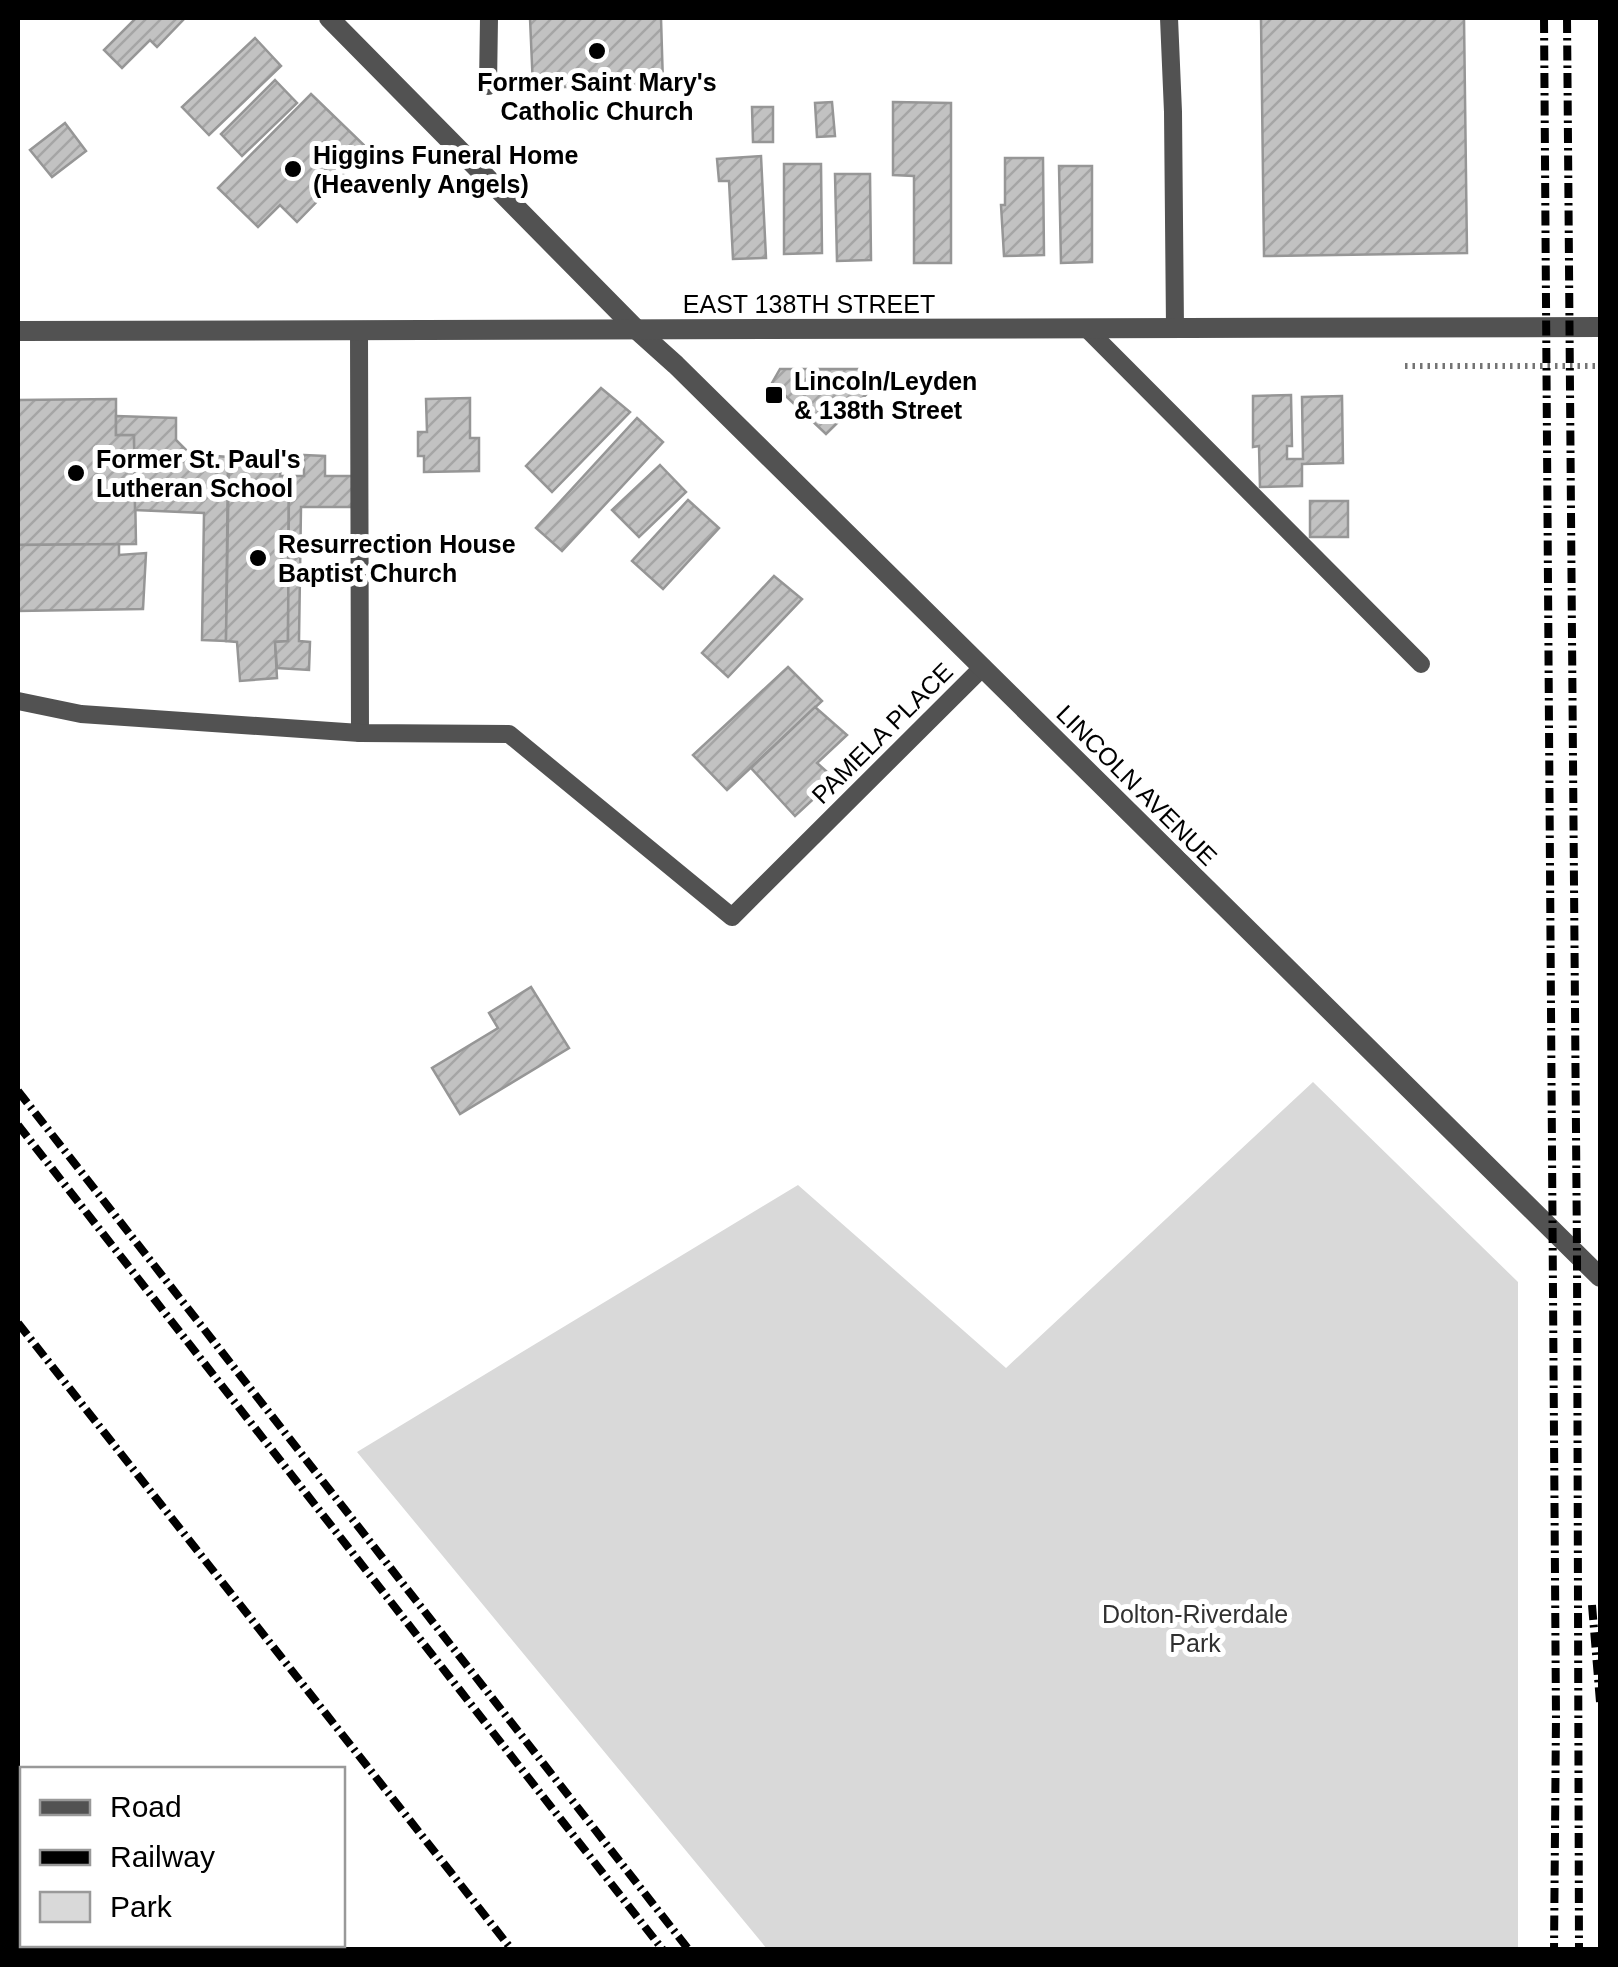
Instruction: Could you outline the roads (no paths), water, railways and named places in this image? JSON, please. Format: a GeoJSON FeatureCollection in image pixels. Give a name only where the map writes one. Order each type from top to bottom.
{"type":"FeatureCollection","features":[{"type":"Feature","properties":{"kind":"street","name":"LINCOLN AVENUE"},"geometry":{"type":"LineString","coordinates":[[329,18],[637,330],[1600,1278]]}},
{"type":"Feature","properties":{"kind":"street","name":"EAST 138TH STREET"},"geometry":{"type":"LineString","coordinates":[[18,331],[1600,327]]}},
{"type":"Feature","properties":{"kind":"lane"},"geometry":{"type":"LineString","coordinates":[[488,86],[489,18]]}},
{"type":"Feature","properties":{"kind":"lane"},"geometry":{"type":"LineString","coordinates":[[1169,18],[1175,328]]}},
{"type":"Feature","properties":{"kind":"lane"},"geometry":{"type":"LineString","coordinates":[[1086,328],[1421,664]]}},
{"type":"Feature","properties":{"kind":"lane"},"geometry":{"type":"LineString","coordinates":[[18,701],[82,714],[360,732],[359,330]]}},
{"type":"Feature","properties":{"kind":"lane","name":"PAMELA PLACE"},"geometry":{"type":"LineString","coordinates":[[360,732],[509,734],[732,917],[983,667]]}},
{"type":"Feature","properties":{"kind":"railway"},"geometry":{"type":"LineString","coordinates":[[1544,18],[1556,1717],[1554,1950]]}},
{"type":"Feature","properties":{"kind":"railway"},"geometry":{"type":"LineString","coordinates":[[1567,18],[1579,1950]]}},
{"type":"Feature","properties":{"kind":"railway"},"geometry":{"type":"LineString","coordinates":[[18,1091],[689,1950]]}},
{"type":"Feature","properties":{"kind":"railway"},"geometry":{"type":"LineString","coordinates":[[18,1125],[663,1950]]}},
{"type":"Feature","properties":{"kind":"railway"},"geometry":{"type":"LineString","coordinates":[[18,1323],[512,1950]]}},
{"type":"Feature","properties":{"kind":"railway"},"geometry":{"type":"LineString","coordinates":[[1592,1605],[1600,1702]]}},
{"type":"Feature","properties":{"kind":"place","name":"Former Saint Mary's Catholic Church"},"geometry":{"type":"Point","coordinates":[597,51]}},
{"type":"Feature","properties":{"kind":"place","name":"Higgins Funeral Home (Heavenly Angels)"},"geometry":{"type":"Point","coordinates":[293,169]}},
{"type":"Feature","properties":{"kind":"place","name":"Lincoln/Leyden & 138th Street"},"geometry":{"type":"Point","coordinates":[774,395]}},
{"type":"Feature","properties":{"kind":"place","name":"Former St. Paul's Lutheran School"},"geometry":{"type":"Point","coordinates":[76,473]}},
{"type":"Feature","properties":{"kind":"place","name":"Resurrection House Baptist Church"},"geometry":{"type":"Point","coordinates":[258,558]}},
{"type":"Feature","properties":{"kind":"park label","name":"Dolton-Riverdale Park"},"geometry":{"type":"Point","coordinates":[1195,1628]}}]}
